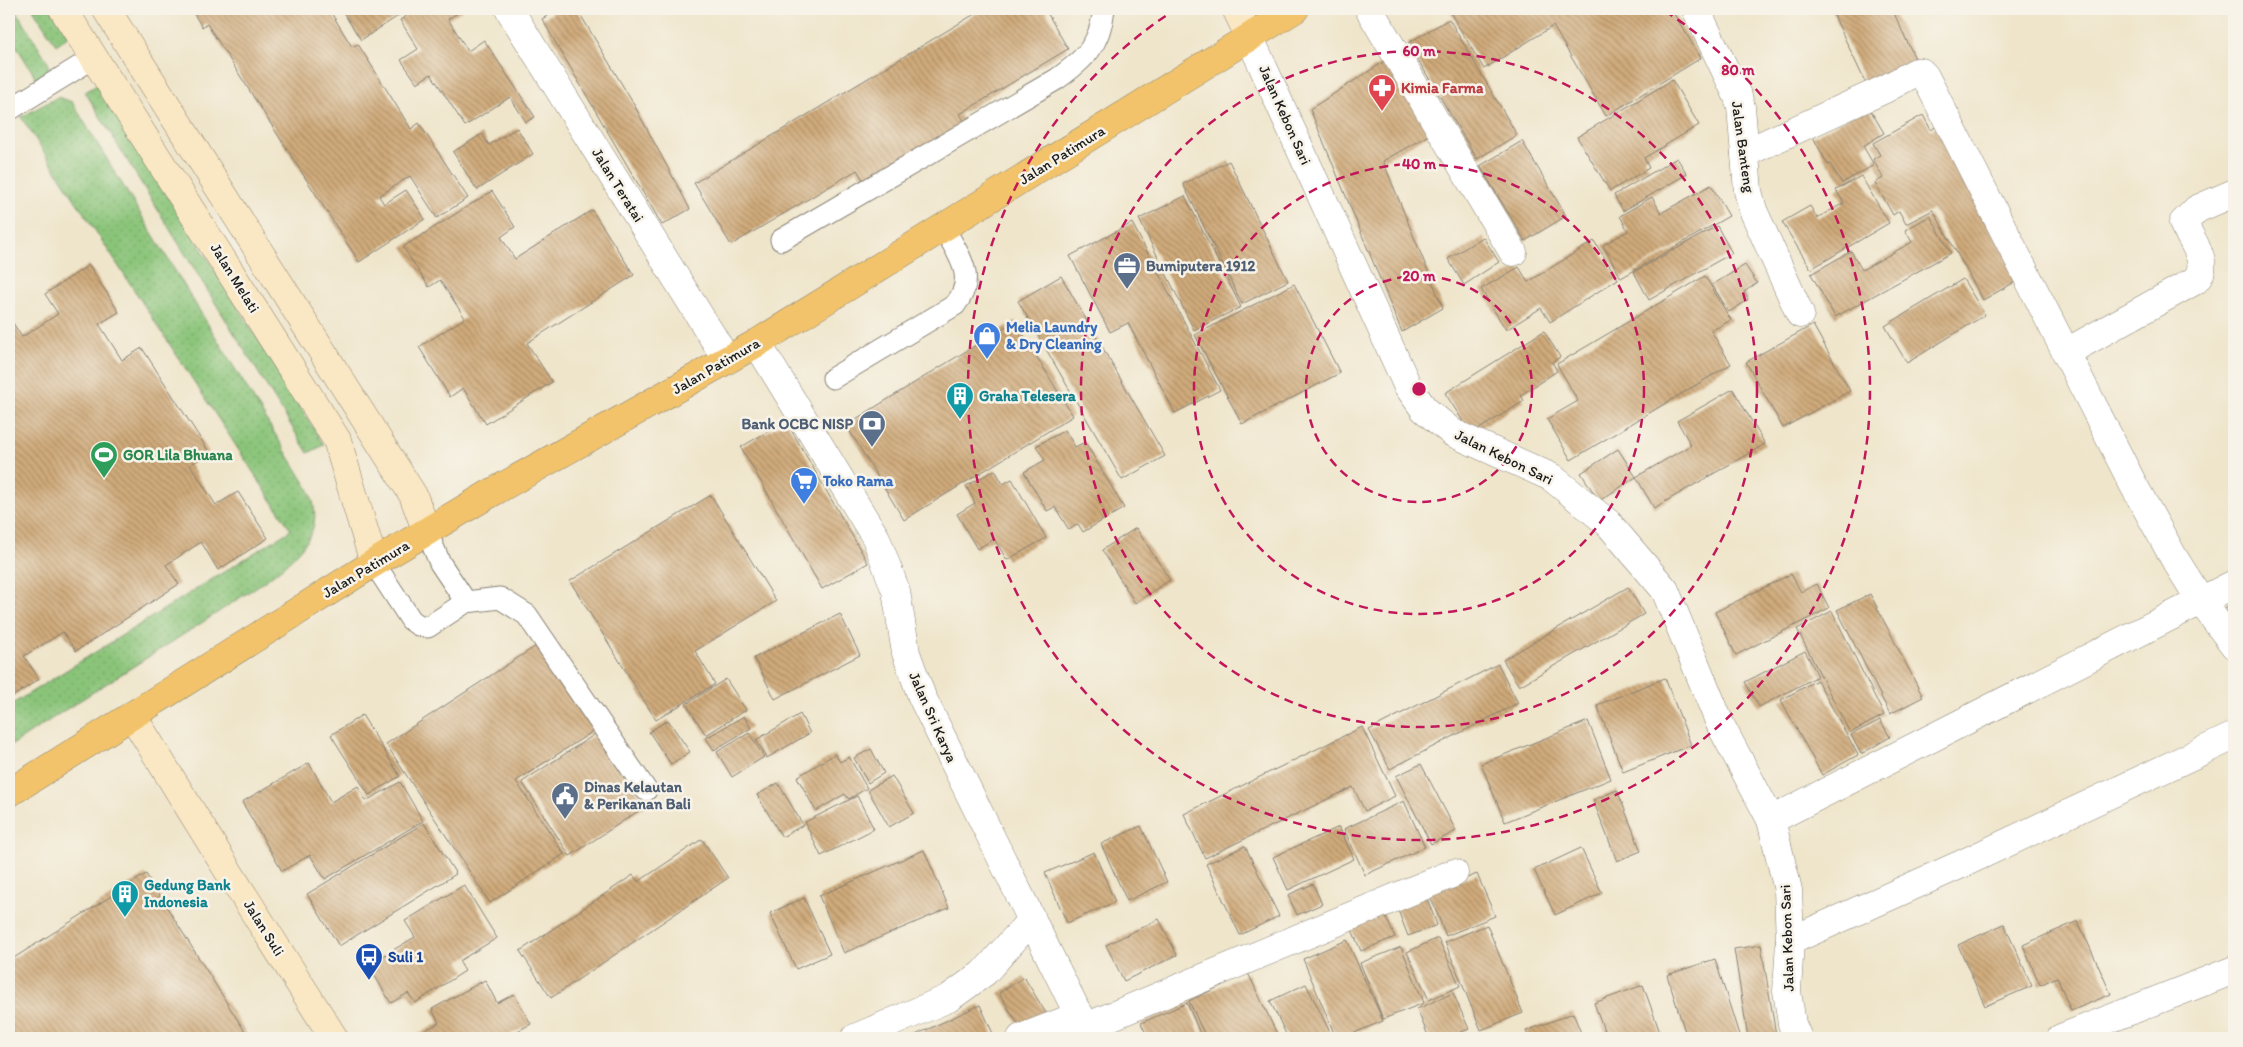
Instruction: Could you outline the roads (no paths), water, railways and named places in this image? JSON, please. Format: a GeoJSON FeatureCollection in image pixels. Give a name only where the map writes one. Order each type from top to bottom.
{"type":"FeatureCollection","features":[{"type":"Feature","properties":{"kind":"main road","name":"Jalan Patimura"},"geometry":{"type":"LineString","coordinates":[[9,793],[374,563],[486,496],[757,343],[1295,9]]}},
{"type":"Feature","properties":{"kind":"street","name":"Jalan Melati"},"geometry":{"type":"LineString","coordinates":[[63,9],[337,440],[374,563]]}},
{"type":"Feature","properties":{"kind":"street"},"geometry":{"type":"LineString","coordinates":[[106,9],[413,495],[427,532]]}},
{"type":"Feature","properties":{"kind":"street","name":"Jalan Teratai"},"geometry":{"type":"LineString","coordinates":[[509,9],[727,360]]}},
{"type":"Feature","properties":{"kind":"street"},"geometry":{"type":"LineString","coordinates":[[1236,9],[1249,36]]}},
{"type":"Feature","properties":{"kind":"street"},"geometry":{"type":"LineString","coordinates":[[1369,9],[1513,252]]}},
{"type":"Feature","properties":{"kind":"street","name":"Jalan Banteng"},"geometry":{"type":"LineString","coordinates":[[1696,9],[1738,97],[1748,191],[1753,210],[1800,314]]}},
{"type":"Feature","properties":{"kind":"street","name":"Jalan Kebon Sari"},"geometry":{"type":"LineString","coordinates":[[1249,36],[1406,385],[1424,409],[1453,433],[1551,477],[1608,523],[1665,590],[1721,726],[1771,820],[1788,890],[1790,941],[1787,991],[1792,1024],[1798,1038]]}},
{"type":"Feature","properties":{"kind":"street"},"geometry":{"type":"LineString","coordinates":[[1745,153],[1885,90],[1916,72],[1921,72],[1925,76],[2138,492],[2174,558],[2201,601],[2234,645]]}},
{"type":"Feature","properties":{"kind":"street"},"geometry":{"type":"LineString","coordinates":[[2067,352],[2196,280],[2202,274],[2202,260],[2183,223],[2197,209],[2234,194]]}},
{"type":"Feature","properties":{"kind":"street","name":"Jalan Sri Karya"},"geometry":{"type":"LineString","coordinates":[[757,343],[876,538],[896,590],[906,653],[922,697],[1085,1027]]}},
{"type":"Feature","properties":{"kind":"street"},"geometry":{"type":"LineString","coordinates":[[1771,820],[2234,584]]}},
{"type":"Feature","properties":{"kind":"street","name":"Jalan Suli"},"geometry":{"type":"LineString","coordinates":[[132,715],[330,1037]]}},
{"type":"Feature","properties":{"kind":"street"},"geometry":{"type":"LineString","coordinates":[[1790,941],[1964,863],[2234,736]]}},
{"type":"Feature","properties":{"kind":"street"},"geometry":{"type":"LineString","coordinates":[[1021,1038],[1085,1027],[1454,873]]}},
{"type":"Feature","properties":{"kind":"street"},"geometry":{"type":"LineString","coordinates":[[855,1038],[948,998],[984,972],[1032,919]]}},
{"type":"Feature","properties":{"kind":"street"},"geometry":{"type":"LineString","coordinates":[[2061,1038],[2234,970]]}},
{"type":"Feature","properties":{"kind":"lane"},"geometry":{"type":"LineString","coordinates":[[781,240],[1080,63],[1095,42],[1104,9]]}},
{"type":"Feature","properties":{"kind":"lane"},"geometry":{"type":"LineString","coordinates":[[9,110],[95,58]]}},
{"type":"Feature","properties":{"kind":"lane"},"geometry":{"type":"LineString","coordinates":[[833,378],[955,305],[964,294],[966,271],[944,228]]}},
{"type":"Feature","properties":{"kind":"lane"},"geometry":{"type":"LineString","coordinates":[[427,532],[440,563],[466,602]]}},
{"type":"Feature","properties":{"kind":"lane"},"geometry":{"type":"LineString","coordinates":[[374,563],[411,620],[418,625],[428,627],[466,602],[500,598],[527,615],[646,790]]}},
{"type":"Feature","properties":{"kind":"place","name":"Kimia Farma"},"geometry":{"type":"Point","coordinates":[1382,112]}},
{"type":"Feature","properties":{"kind":"place","name":"Bumiputera 1912"},"geometry":{"type":"Point","coordinates":[1127,290]}},
{"type":"Feature","properties":{"kind":"place","name":"Melia Laundry & Dry Cleaning"},"geometry":{"type":"Point","coordinates":[987,360]}},
{"type":"Feature","properties":{"kind":"place","name":"Graha Telesera"},"geometry":{"type":"Point","coordinates":[960,420]}},
{"type":"Feature","properties":{"kind":"place","name":"Bank OCBC NISP"},"geometry":{"type":"Point","coordinates":[872,448]}},
{"type":"Feature","properties":{"kind":"place","name":"GOR Lila Bhuana"},"geometry":{"type":"Point","coordinates":[104,479]}},
{"type":"Feature","properties":{"kind":"place","name":"Toko Rama"},"geometry":{"type":"Point","coordinates":[804,505]}},
{"type":"Feature","properties":{"kind":"place","name":"Dinas Kelautan & Perikanan Bali"},"geometry":{"type":"Point","coordinates":[565,820]}},
{"type":"Feature","properties":{"kind":"place","name":"Gedung Bank Indonesia"},"geometry":{"type":"Point","coordinates":[125,918]}},
{"type":"Feature","properties":{"kind":"place","name":"Suli 1"},"geometry":{"type":"Point","coordinates":[369,981]}}]}
